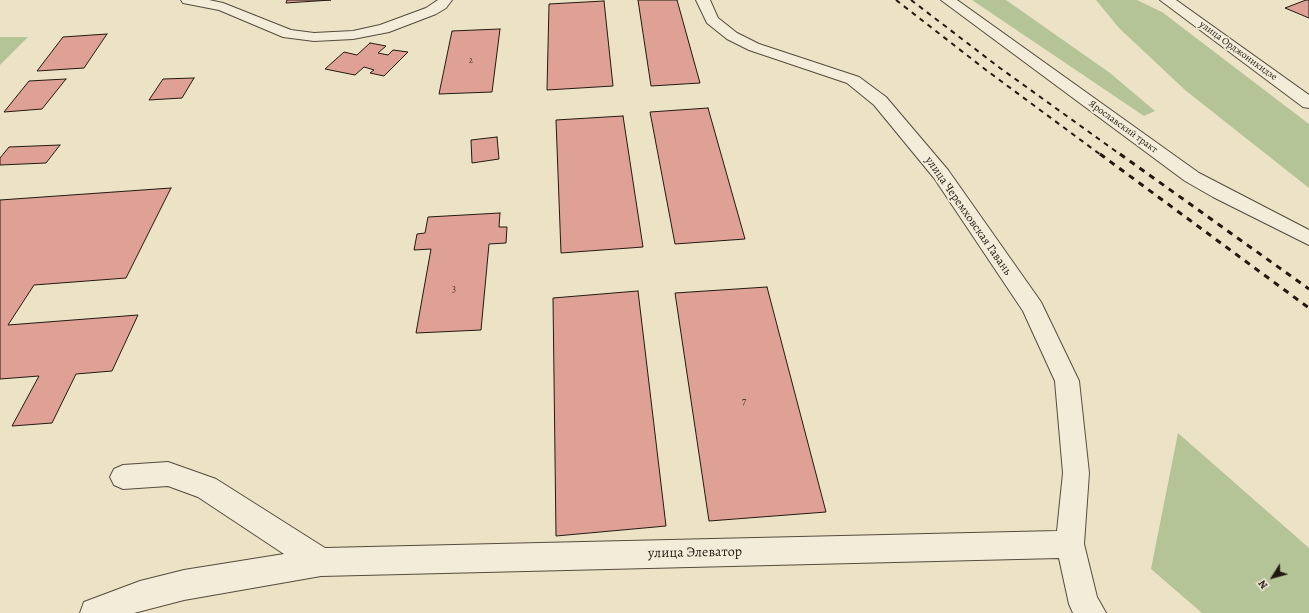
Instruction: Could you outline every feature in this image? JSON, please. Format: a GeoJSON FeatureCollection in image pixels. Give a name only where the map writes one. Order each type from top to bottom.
{"type":"FeatureCollection","features":[{"type":"Feature","properties":{"kind":"street"},"geometry":{"type":"LineString","coordinates":[[188,0],[223,7],[288,34],[314,37],[353,34],[384,29],[431,11],[441,5],[445,0]]}},
{"type":"Feature","properties":{"kind":"street","name":"улица Черемховская Гавань"},"geometry":{"type":"LineString","coordinates":[[703,0],[712,20],[732,36],[754,47],[853,80],[880,101],[941,174],[1033,308],[1067,381],[1076,473],[1070,544],[1084,604],[1091,613]]}},
{"type":"Feature","properties":{"kind":"street","name":"Ярославский тракт"},"geometry":{"type":"LineString","coordinates":[[948,0],[1192,177],[1220,193],[1309,238]]}},
{"type":"Feature","properties":{"kind":"street","name":"улица Орджоникидзе"},"geometry":{"type":"LineString","coordinates":[[1167,0],[1309,103]]}},
{"type":"Feature","properties":{"kind":"street"},"geometry":{"type":"LineString","coordinates":[[123,477],[168,474],[206,488],[321,562]]}},
{"type":"Feature","properties":{"kind":"street","name":"улица Элеватор"},"geometry":{"type":"LineString","coordinates":[[95,613],[140,596],[184,585],[321,562],[1070,544]]}},
{"type":"Feature","properties":{"kind":"green space"},"geometry":{"type":"Polygon","coordinates":[[[972,0],[1006,0],[1110,73],[1155,111],[1144,116],[972,0]]]}},
{"type":"Feature","properties":{"kind":"green space"},"geometry":{"type":"Polygon","coordinates":[[[1096,0],[1137,0],[1162,12],[1309,124],[1309,188],[1185,90],[1119,28],[1096,0]]]}},
{"type":"Feature","properties":{"kind":"green space"},"geometry":{"type":"Polygon","coordinates":[[[0,37],[28,37],[0,65],[0,37]]]}},
{"type":"Feature","properties":{"kind":"green space"},"geometry":{"type":"Polygon","coordinates":[[[1178,433],[1309,548],[1309,613],[1202,613],[1151,569],[1178,433]]]}},
{"type":"Feature","properties":{"kind":"building"},"geometry":{"type":"Polygon","coordinates":[[[287,0],[331,0],[286,3],[287,0]]]}},
{"type":"Feature","properties":{"kind":"building"},"geometry":{"type":"Polygon","coordinates":[[[638,0],[677,0],[700,83],[651,86],[638,0]]]}},
{"type":"Feature","properties":{"kind":"building"},"geometry":{"type":"Polygon","coordinates":[[[1309,0],[1309,18],[1285,8],[1309,0]]]}},
{"type":"Feature","properties":{"kind":"building"},"geometry":{"type":"Polygon","coordinates":[[[604,1],[613,86],[547,90],[549,4],[604,1]]]}},
{"type":"Feature","properties":{"kind":"building"},"geometry":{"type":"Polygon","coordinates":[[[500,29],[492,92],[439,94],[452,31],[500,29]]]}},
{"type":"Feature","properties":{"kind":"building"},"geometry":{"type":"Polygon","coordinates":[[[107,34],[84,68],[37,71],[63,37],[107,34]]]}},
{"type":"Feature","properties":{"kind":"building"},"geometry":{"type":"Polygon","coordinates":[[[370,43],[386,46],[378,53],[388,55],[393,50],[408,52],[384,76],[370,73],[374,70],[364,67],[355,75],[325,69],[344,52],[357,55],[370,43]]]}},
{"type":"Feature","properties":{"kind":"building"},"geometry":{"type":"Polygon","coordinates":[[[194,78],[182,98],[149,100],[163,79],[194,78]]]}},
{"type":"Feature","properties":{"kind":"building"},"geometry":{"type":"Polygon","coordinates":[[[66,79],[42,109],[4,112],[29,81],[66,79]]]}},
{"type":"Feature","properties":{"kind":"building"},"geometry":{"type":"Polygon","coordinates":[[[708,108],[745,239],[675,244],[650,112],[708,108]]]}},
{"type":"Feature","properties":{"kind":"building"},"geometry":{"type":"Polygon","coordinates":[[[623,116],[643,247],[561,253],[556,120],[623,116]]]}},
{"type":"Feature","properties":{"kind":"building"},"geometry":{"type":"Polygon","coordinates":[[[497,137],[499,159],[472,163],[471,140],[497,137]]]}},
{"type":"Feature","properties":{"kind":"building"},"geometry":{"type":"Polygon","coordinates":[[[60,145],[46,163],[0,165],[0,158],[9,147],[60,145]]]}},
{"type":"Feature","properties":{"kind":"building"},"geometry":{"type":"Polygon","coordinates":[[[171,188],[126,278],[34,285],[8,325],[138,315],[112,371],[76,374],[52,423],[12,426],[39,376],[0,379],[0,200],[171,188]]]}},
{"type":"Feature","properties":{"kind":"building"},"geometry":{"type":"Polygon","coordinates":[[[500,213],[499,227],[507,227],[506,243],[489,244],[481,330],[416,333],[431,249],[414,250],[417,234],[425,233],[428,217],[500,213]]]}},
{"type":"Feature","properties":{"kind":"building"},"geometry":{"type":"Polygon","coordinates":[[[767,287],[826,512],[709,521],[675,293],[767,287]]]}},
{"type":"Feature","properties":{"kind":"building"},"geometry":{"type":"Polygon","coordinates":[[[638,291],[666,526],[556,536],[553,298],[638,291]]]}},
{"type":"Feature","properties":{"kind":"railway"},"geometry":{"type":"LineString","coordinates":[[896,0],[986,70],[1101,155]]}},
{"type":"Feature","properties":{"kind":"railway"},"geometry":{"type":"LineString","coordinates":[[911,0],[1000,68],[1121,155]]}},
{"type":"Feature","properties":{"kind":"railway"},"geometry":{"type":"LineString","coordinates":[[1100,154],[1309,308]]}},
{"type":"Feature","properties":{"kind":"railway"},"geometry":{"type":"LineString","coordinates":[[1120,154],[1309,289]]}}]}
